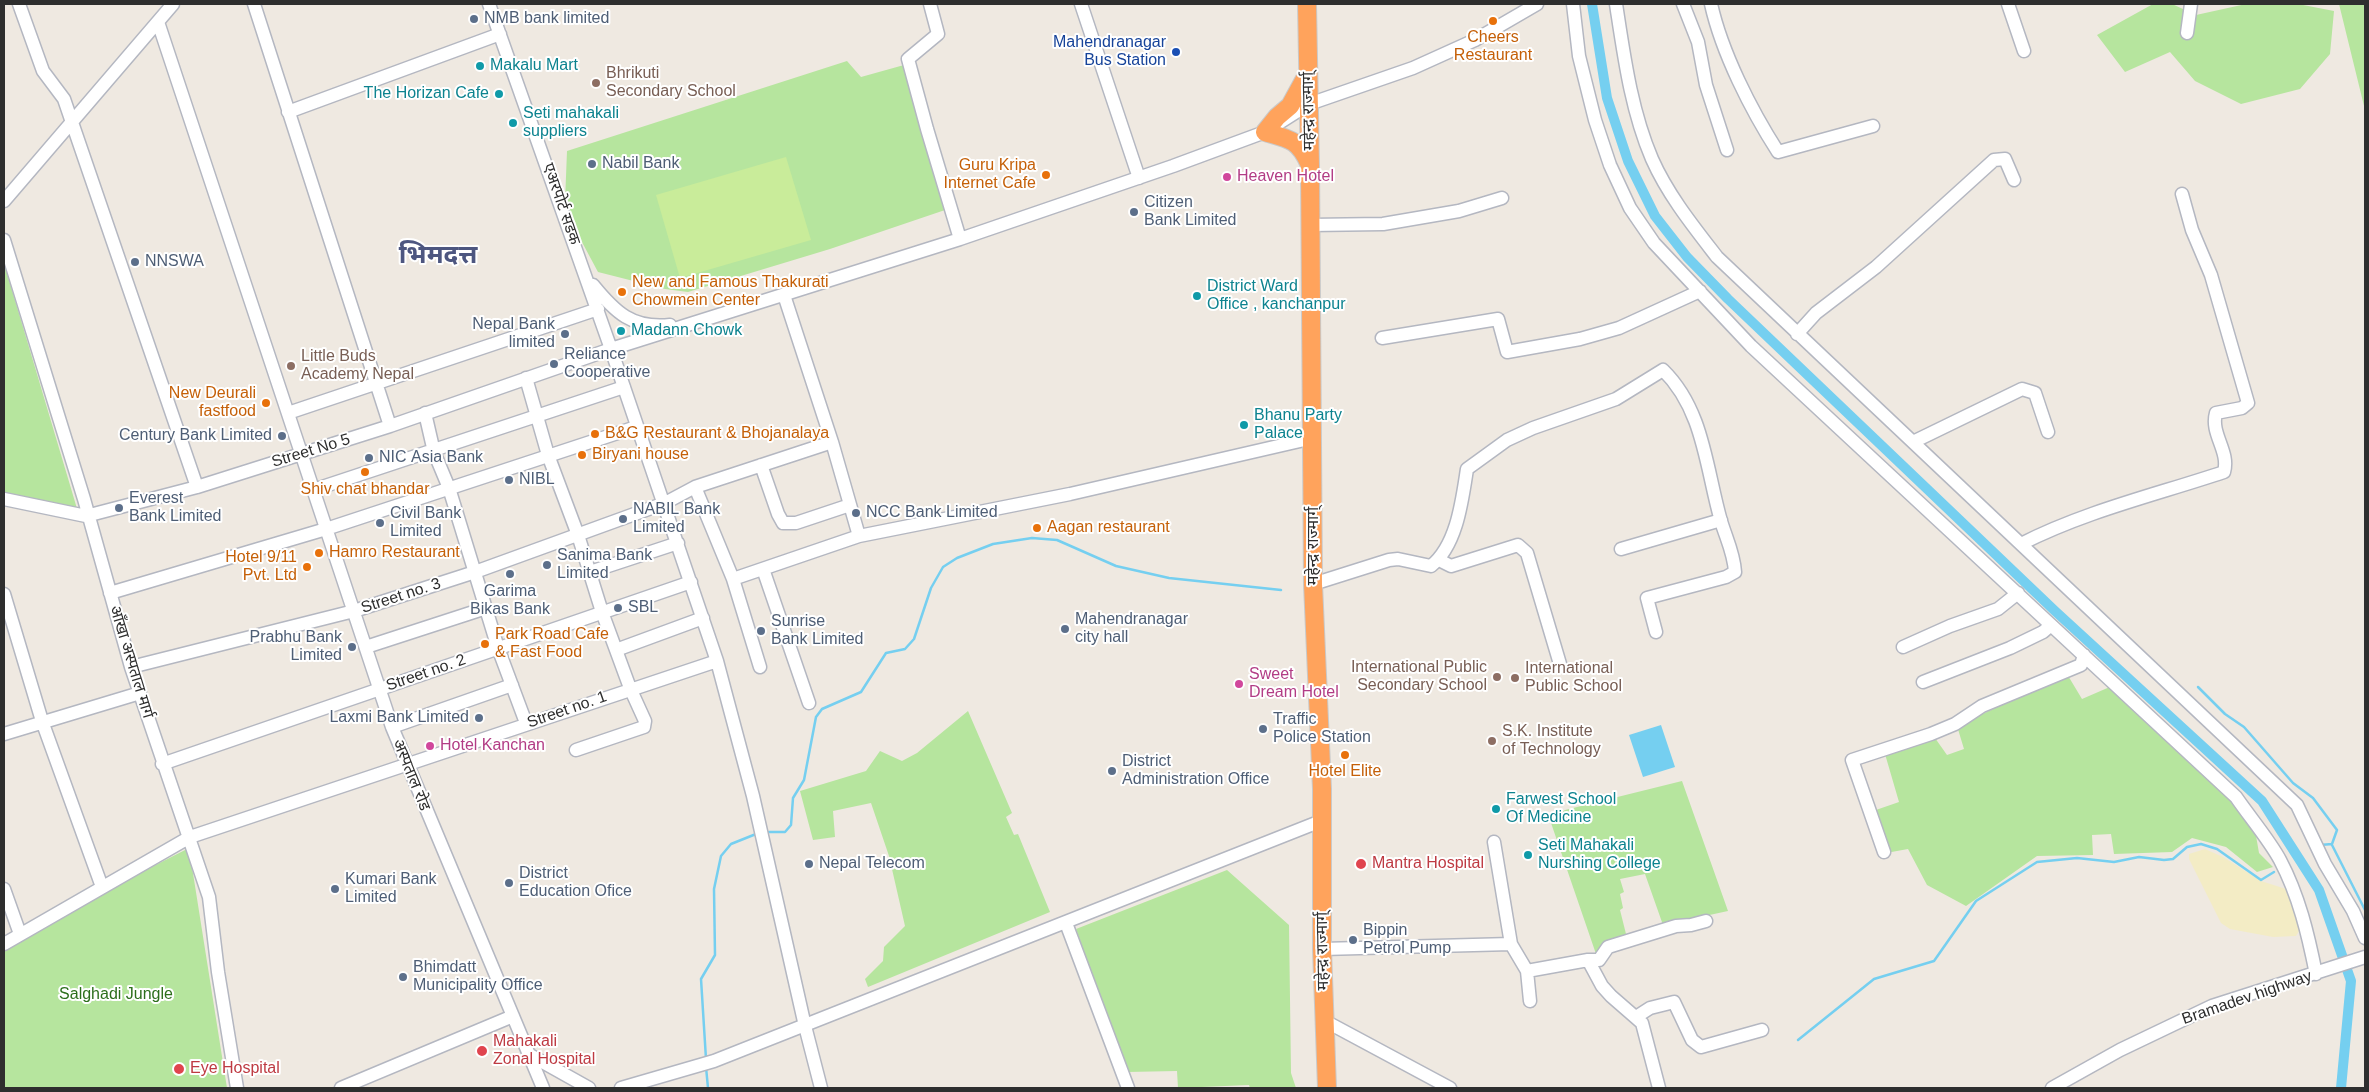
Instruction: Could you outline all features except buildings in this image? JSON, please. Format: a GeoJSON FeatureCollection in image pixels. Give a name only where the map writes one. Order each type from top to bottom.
{"type":"FeatureCollection","features":[{"type":"Feature","properties":{"kind":"highway","name":"महेन्द्र राज्मार्ग्"},"geometry":{"type":"LineString","coordinates":[[1307,4],[1313,438],[1313,584],[1322,789],[1322,949],[1327,1088]]}},
{"type":"Feature","properties":{"kind":"highway"},"geometry":{"type":"LineString","coordinates":[[1309,71],[1290,106],[1278,116],[1265,132],[1293,140],[1302,149],[1310,166]]}},
{"type":"Feature","properties":{"kind":"street"},"geometry":{"type":"LineString","coordinates":[[19,4],[43,71],[64,99],[197,487]]}},
{"type":"Feature","properties":{"kind":"street"},"geometry":{"type":"LineString","coordinates":[[4,201],[173,4]]}},
{"type":"Feature","properties":{"kind":"street"},"geometry":{"type":"LineString","coordinates":[[254,4],[390,426]]}},
{"type":"Feature","properties":{"kind":"street","name":"एअरपोर्ट सडक"},"geometry":{"type":"LineString","coordinates":[[489,4],[612,349],[636,427],[665,503],[703,618],[753,796],[805,1026],[822,1088]]}},
{"type":"Feature","properties":{"kind":"street"},"geometry":{"type":"LineString","coordinates":[[930,4],[938,34],[908,59],[926,130],[960,239]]}},
{"type":"Feature","properties":{"kind":"street"},"geometry":{"type":"LineString","coordinates":[[1081,4],[1140,178]]}},
{"type":"Feature","properties":{"kind":"street"},"geometry":{"type":"LineString","coordinates":[[586,277],[617,311],[627,318],[654,327],[692,324],[960,239],[1140,178],[1265,132],[1309,104],[1413,68],[1475,40],[1537,4]]}},
{"type":"Feature","properties":{"kind":"street"},"geometry":{"type":"LineString","coordinates":[[1572,4],[1579,56],[1595,120],[1610,164],[1630,208],[1654,243],[1751,346],[2236,797],[2279,858],[2291,883],[2307,929],[2318,973]]}},
{"type":"Feature","properties":{"kind":"street"},"geometry":{"type":"LineString","coordinates":[[1616,4],[1629,89],[1652,158],[1674,199],[1717,257],[2297,805],[2325,864],[2353,911],[2365,938]]}},
{"type":"Feature","properties":{"kind":"street"},"geometry":{"type":"LineString","coordinates":[[1683,4],[1698,42],[1706,85],[1727,150]]}},
{"type":"Feature","properties":{"kind":"street"},"geometry":{"type":"LineString","coordinates":[[1711,4],[1738,78],[1756,117],[1778,152],[1874,126]]}},
{"type":"Feature","properties":{"kind":"street"},"geometry":{"type":"LineString","coordinates":[[2008,4],[2024,51]]}},
{"type":"Feature","properties":{"kind":"street"},"geometry":{"type":"LineString","coordinates":[[2187,33],[2190,4]]}},
{"type":"Feature","properties":{"kind":"street","name":"अस्पताल रोड"},"geometry":{"type":"LineString","coordinates":[[158,22],[392,727],[543,1088]]}},
{"type":"Feature","properties":{"kind":"street"},"geometry":{"type":"LineString","coordinates":[[288,112],[500,34]]}},
{"type":"Feature","properties":{"kind":"street"},"geometry":{"type":"LineString","coordinates":[[1797,334],[1816,313],[1876,267],[1994,160],[2005,159],[2014,180]]}},
{"type":"Feature","properties":{"kind":"street"},"geometry":{"type":"LineString","coordinates":[[2021,544],[2056,526],[2122,502],[2176,488],[2224,472],[2227,463],[2213,423],[2216,414],[2242,408],[2248,403],[2211,275],[2192,230],[2182,194]]}},
{"type":"Feature","properties":{"kind":"street"},"geometry":{"type":"LineString","coordinates":[[1310,225],[1382,224],[1458,211],[1502,198]]}},
{"type":"Feature","properties":{"kind":"street","name":"आँखा अस्पताल मार्ग"},"geometry":{"type":"LineString","coordinates":[[4,240],[89,515],[131,667],[162,764],[190,837],[209,897],[218,972],[237,1088]]}},
{"type":"Feature","properties":{"kind":"street"},"geometry":{"type":"LineString","coordinates":[[1382,338],[1498,319],[1507,352],[1580,339],[1618,328],[1700,290]]}},
{"type":"Feature","properties":{"kind":"street"},"geometry":{"type":"LineString","coordinates":[[784,295],[832,442],[859,536]]}},
{"type":"Feature","properties":{"kind":"street"},"geometry":{"type":"LineString","coordinates":[[288,413],[598,309]]}},
{"type":"Feature","properties":{"kind":"street","name":"Street No 5"},"geometry":{"type":"LineString","coordinates":[[4,499],[89,515],[197,487],[390,426],[526,378],[692,324]]}},
{"type":"Feature","properties":{"kind":"street"},"geometry":{"type":"LineString","coordinates":[[1313,584],[1398,558],[1431,566],[1440,560],[1458,519],[1467,469],[1507,440],[1533,428],[1616,399],[1663,370],[1675,382],[1702,438],[1721,520],[1734,558],[1735,572],[1726,577],[1647,598],[1656,632]]}},
{"type":"Feature","properties":{"kind":"street"},"geometry":{"type":"LineString","coordinates":[[526,378],[548,455],[578,535],[602,612],[630,688],[645,721],[644,727],[576,750]]}},
{"type":"Feature","properties":{"kind":"street"},"geometry":{"type":"LineString","coordinates":[[313,490],[434,452],[624,387]]}},
{"type":"Feature","properties":{"kind":"street"},"geometry":{"type":"LineString","coordinates":[[1913,442],[2022,388],[2035,393],[2048,432]]}},
{"type":"Feature","properties":{"kind":"street"},"geometry":{"type":"LineString","coordinates":[[425,413],[434,452],[449,488],[498,648],[526,723]]}},
{"type":"Feature","properties":{"kind":"street"},"geometry":{"type":"LineString","coordinates":[[110,593],[326,529],[636,427]]}},
{"type":"Feature","properties":{"kind":"street"},"geometry":{"type":"LineString","coordinates":[[733,579],[859,536],[1070,494],[1313,438]]}},
{"type":"Feature","properties":{"kind":"street","name":"Street no. 3"},"geometry":{"type":"LineString","coordinates":[[131,667],[354,611],[475,572],[665,503],[695,487],[832,442]]}},
{"type":"Feature","properties":{"kind":"street"},"geometry":{"type":"LineString","coordinates":[[761,465],[783,523],[796,524],[850,505]]}},
{"type":"Feature","properties":{"kind":"street"},"geometry":{"type":"LineString","coordinates":[[695,487],[733,579],[760,667]]}},
{"type":"Feature","properties":{"kind":"street"},"geometry":{"type":"LineString","coordinates":[[1621,549],[1721,520]]}},
{"type":"Feature","properties":{"kind":"street"},"geometry":{"type":"LineString","coordinates":[[590,572],[678,543]]}},
{"type":"Feature","properties":{"kind":"street"},"geometry":{"type":"LineString","coordinates":[[1440,560],[1451,566],[1518,546],[1527,553],[1560,664]]}},
{"type":"Feature","properties":{"kind":"street"},"geometry":{"type":"LineString","coordinates":[[763,569],[809,703]]}},
{"type":"Feature","properties":{"kind":"street","name":"Street no. 2"},"geometry":{"type":"LineString","coordinates":[[162,764],[690,582]]}},
{"type":"Feature","properties":{"kind":"street"},"geometry":{"type":"LineString","coordinates":[[1903,647],[1950,626],[1998,609],[2018,593]]}},
{"type":"Feature","properties":{"kind":"street"},"geometry":{"type":"LineString","coordinates":[[4,594],[42,721],[102,887]]}},
{"type":"Feature","properties":{"kind":"street"},"geometry":{"type":"LineString","coordinates":[[366,646],[486,608]]}},
{"type":"Feature","properties":{"kind":"street"},"geometry":{"type":"LineString","coordinates":[[616,650],[703,618]]}},
{"type":"Feature","properties":{"kind":"street"},"geometry":{"type":"LineString","coordinates":[[1923,682],[2010,648],[2043,632],[2051,625]]}},
{"type":"Feature","properties":{"kind":"street"},"geometry":{"type":"LineString","coordinates":[[1884,852],[1852,760],[1931,734],[1954,724],[1982,706],[2081,666],[2084,655]]}},
{"type":"Feature","properties":{"kind":"street","name":"Street no. 1"},"geometry":{"type":"LineString","coordinates":[[4,944],[190,837],[630,688],[716,661]]}},
{"type":"Feature","properties":{"kind":"street"},"geometry":{"type":"LineString","coordinates":[[392,727],[512,685]]}},
{"type":"Feature","properties":{"kind":"street"},"geometry":{"type":"LineString","coordinates":[[4,734],[140,693]]}},
{"type":"Feature","properties":{"kind":"street"},"geometry":{"type":"LineString","coordinates":[[621,1088],[708,1063],[1321,821]]}},
{"type":"Feature","properties":{"kind":"street"},"geometry":{"type":"LineString","coordinates":[[1494,842],[1511,944],[1527,971],[1530,1000]]}},
{"type":"Feature","properties":{"kind":"street"},"geometry":{"type":"LineString","coordinates":[[4,889],[20,934]]}},
{"type":"Feature","properties":{"kind":"street"},"geometry":{"type":"LineString","coordinates":[[1527,971],[1588,960],[1599,960],[1604,950],[1614,945],[1676,926],[1706,921]]}},
{"type":"Feature","properties":{"kind":"street"},"geometry":{"type":"LineString","coordinates":[[1066,923],[1128,1088]]}},
{"type":"Feature","properties":{"kind":"street"},"geometry":{"type":"LineString","coordinates":[[1322,949],[1511,944]]}},
{"type":"Feature","properties":{"kind":"street","name":"Bramadev highway"},"geometry":{"type":"LineString","coordinates":[[2052,1088],[2120,1050],[2212,1006],[2365,957]]}},
{"type":"Feature","properties":{"kind":"street"},"geometry":{"type":"LineString","coordinates":[[1588,960],[1602,986],[1622,1008],[1642,1023],[1659,1088]]}},
{"type":"Feature","properties":{"kind":"street"},"geometry":{"type":"LineString","coordinates":[[1636,1017],[1650,1008],[1674,1002],[1692,1040],[1701,1047],[1762,1030]]}},
{"type":"Feature","properties":{"kind":"street"},"geometry":{"type":"LineString","coordinates":[[341,1088],[513,1016]]}},
{"type":"Feature","properties":{"kind":"street"},"geometry":{"type":"LineString","coordinates":[[1325,1021],[1450,1088]]}},
{"type":"Feature","properties":{"kind":"street"},"geometry":{"type":"LineString","coordinates":[[530,1055],[589,1088]]}},
{"type":"Feature","properties":{"kind":"green space"},"geometry":{"type":"Polygon","coordinates":[[[2153,4],[2172,4],[2196,15],[2246,4],[2298,4],[2334,11],[2330,54],[2300,89],[2241,104],[2195,81],[2170,52],[2125,72],[2097,35],[2153,4]]]}},
{"type":"Feature","properties":{"kind":"green space"},"geometry":{"type":"Polygon","coordinates":[[[2339,4],[2365,4],[2365,110],[2339,4]]]}},
{"type":"Feature","properties":{"kind":"green space"},"geometry":{"type":"Polygon","coordinates":[[[847,61],[861,77],[904,65],[948,209],[830,249],[688,292],[665,289],[598,272],[568,216],[565,202],[567,151],[847,61]]]}},
{"type":"Feature","properties":{"kind":"green space"},"geometry":{"type":"Polygon","coordinates":[[[786,157],[811,240],[680,278],[656,195],[786,157]]]}},
{"type":"Feature","properties":{"kind":"green space"},"geometry":{"type":"Polygon","coordinates":[[[4,263],[78,512],[4,497],[4,263]]]}},
{"type":"Feature","properties":{"kind":"green space"},"geometry":{"type":"Polygon","coordinates":[[[2067,674],[2082,699],[2112,686],[2232,800],[2255,830],[2259,853],[2273,867],[2257,872],[2226,847],[2192,838],[2172,852],[2114,854],[2111,834],[2092,835],[2093,855],[2037,856],[1966,906],[1927,885],[1908,849],[1886,853],[1873,811],[1899,802],[1885,754],[1935,738],[1947,755],[1964,749],[1957,726],[2067,674]]]}},
{"type":"Feature","properties":{"kind":"green space"},"geometry":{"type":"Polygon","coordinates":[[[968,711],[1012,813],[1006,817],[1014,835],[1018,834],[1050,912],[868,987],[865,979],[883,961],[884,947],[905,926],[889,856],[871,803],[833,811],[835,837],[813,840],[800,791],[866,771],[880,751],[902,761],[917,753],[968,711]]]}},
{"type":"Feature","properties":{"kind":"green space"},"geometry":{"type":"Polygon","coordinates":[[[1682,781],[1728,911],[1663,925],[1645,874],[1620,879],[1624,892],[1620,894],[1623,908],[1620,910],[1626,934],[1596,954],[1550,820],[1565,810],[1682,781]]]}},
{"type":"Feature","properties":{"kind":"green space","name":"Salghadi Jungle"},"geometry":{"type":"Polygon","coordinates":[[[189,848],[227,1088],[4,1088],[4,951],[132,877],[189,848]]]}},
{"type":"Feature","properties":{"kind":"green space"},"geometry":{"type":"Polygon","coordinates":[[[1227,870],[1289,925],[1291,1073],[1296,1088],[1250,1088],[1249,1085],[1178,1088],[1177,1071],[1127,1072],[1076,929],[1227,870]]]}},
{"type":"Feature","properties":{"kind":"sand"},"geometry":{"type":"Polygon","coordinates":[[[2205,849],[2223,857],[2261,881],[2286,889],[2301,928],[2296,936],[2273,937],[2230,929],[2221,923],[2189,859],[2189,854],[2205,849]]]}},
{"type":"Feature","properties":{"kind":"water"},"geometry":{"type":"Polygon","coordinates":[[[1661,725],[1675,767],[1643,777],[1629,735],[1661,725]]]}},
{"type":"Feature","properties":{"kind":"waterway"},"geometry":{"type":"LineString","coordinates":[[1592,4],[1607,98],[1628,161],[1655,216],[1687,257],[1728,299],[2055,611],[2262,801],[2319,890],[2351,981],[2341,1088]]}},
{"type":"Feature","properties":{"kind":"waterway"},"geometry":{"type":"LineString","coordinates":[[769,832],[785,832],[791,825],[793,798],[804,780],[816,717],[822,709],[861,692],[886,653],[905,649],[914,639],[931,588],[943,567],[957,558],[993,544],[1032,538],[1057,540],[1116,566],[1169,578],[1281,590]]}},
{"type":"Feature","properties":{"kind":"waterway"},"geometry":{"type":"LineString","coordinates":[[2198,687],[2225,714],[2244,727],[2293,783],[2313,798],[2337,830],[2332,844],[2320,845]]}},
{"type":"Feature","properties":{"kind":"waterway"},"geometry":{"type":"LineString","coordinates":[[706,1059],[701,979],[715,955],[714,889],[721,856],[731,844],[756,834]]}},
{"type":"Feature","properties":{"kind":"waterway"},"geometry":{"type":"LineString","coordinates":[[1798,1040],[1874,979],[1934,961],[1976,901],[2037,862],[2077,858],[2114,862],[2139,857],[2164,860],[2173,859],[2187,847],[2201,844],[2217,849],[2261,880],[2274,872]]}},
{"type":"Feature","properties":{"kind":"waterway"},"geometry":{"type":"LineString","coordinates":[[2332,845],[2365,910]]}},
{"type":"Feature","properties":{"kind":"waterway"},"geometry":{"type":"LineString","coordinates":[[706,1067],[708,1088]]}},
{"type":"Feature","properties":{"kind":"place","name":"NMB bank limited"},"geometry":{"type":"Point","coordinates":[474,19]}},
{"type":"Feature","properties":{"kind":"place","name":"Cheers Restaurant"},"geometry":{"type":"Point","coordinates":[1493,21]}},
{"type":"Feature","properties":{"kind":"place","name":"Mahendranagar Bus Station"},"geometry":{"type":"Point","coordinates":[1176,52]}},
{"type":"Feature","properties":{"kind":"place","name":"Makalu Mart"},"geometry":{"type":"Point","coordinates":[480,66]}},
{"type":"Feature","properties":{"kind":"place","name":"Bhrikuti Secondary School"},"geometry":{"type":"Point","coordinates":[596,83]}},
{"type":"Feature","properties":{"kind":"place","name":"The Horizan Cafe"},"geometry":{"type":"Point","coordinates":[499,94]}},
{"type":"Feature","properties":{"kind":"place","name":"Seti mahakali suppliers"},"geometry":{"type":"Point","coordinates":[513,123]}},
{"type":"Feature","properties":{"kind":"place","name":"Nabil Bank"},"geometry":{"type":"Point","coordinates":[592,164]}},
{"type":"Feature","properties":{"kind":"place","name":"Guru Kripa Internet Cafe"},"geometry":{"type":"Point","coordinates":[1046,175]}},
{"type":"Feature","properties":{"kind":"place","name":"Heaven Hotel"},"geometry":{"type":"Point","coordinates":[1227,177]}},
{"type":"Feature","properties":{"kind":"place","name":"Citizen Bank Limited"},"geometry":{"type":"Point","coordinates":[1134,212]}},
{"type":"Feature","properties":{"kind":"place","name":"NNSWA"},"geometry":{"type":"Point","coordinates":[135,262]}},
{"type":"Feature","properties":{"kind":"place","name":"New and Famous Thakurati Chowmein Center"},"geometry":{"type":"Point","coordinates":[622,292]}},
{"type":"Feature","properties":{"kind":"place","name":"District Ward Office , kanchanpur"},"geometry":{"type":"Point","coordinates":[1197,296]}},
{"type":"Feature","properties":{"kind":"place","name":"Madann Chowk"},"geometry":{"type":"Point","coordinates":[621,331]}},
{"type":"Feature","properties":{"kind":"place","name":"Nepal Bank limited"},"geometry":{"type":"Point","coordinates":[565,334]}},
{"type":"Feature","properties":{"kind":"place","name":"Reliance Cooperative"},"geometry":{"type":"Point","coordinates":[554,364]}},
{"type":"Feature","properties":{"kind":"place","name":"Little Buds Academy Nepal"},"geometry":{"type":"Point","coordinates":[291,366]}},
{"type":"Feature","properties":{"kind":"place","name":"New Deurali fastfood"},"geometry":{"type":"Point","coordinates":[266,403]}},
{"type":"Feature","properties":{"kind":"place","name":"Bhanu Party Palace"},"geometry":{"type":"Point","coordinates":[1244,425]}},
{"type":"Feature","properties":{"kind":"place","name":"B&G Restaurant & Bhojanalaya"},"geometry":{"type":"Point","coordinates":[595,434]}},
{"type":"Feature","properties":{"kind":"place","name":"Century Bank Limited"},"geometry":{"type":"Point","coordinates":[282,436]}},
{"type":"Feature","properties":{"kind":"place","name":"Biryani house"},"geometry":{"type":"Point","coordinates":[582,455]}},
{"type":"Feature","properties":{"kind":"place","name":"NIC Asia Bank"},"geometry":{"type":"Point","coordinates":[369,458]}},
{"type":"Feature","properties":{"kind":"place","name":"Shiv chat bhandar"},"geometry":{"type":"Point","coordinates":[365,472]}},
{"type":"Feature","properties":{"kind":"place","name":"NIBL"},"geometry":{"type":"Point","coordinates":[509,480]}},
{"type":"Feature","properties":{"kind":"place","name":"Everest Bank Limited"},"geometry":{"type":"Point","coordinates":[119,508]}},
{"type":"Feature","properties":{"kind":"place","name":"NCC Bank Limited"},"geometry":{"type":"Point","coordinates":[856,513]}},
{"type":"Feature","properties":{"kind":"place","name":"NABIL Bank Limited"},"geometry":{"type":"Point","coordinates":[623,519]}},
{"type":"Feature","properties":{"kind":"place","name":"Civil Bank Limited"},"geometry":{"type":"Point","coordinates":[380,523]}},
{"type":"Feature","properties":{"kind":"place","name":"Aagan restaurant"},"geometry":{"type":"Point","coordinates":[1037,528]}},
{"type":"Feature","properties":{"kind":"place","name":"Hamro Restaurant"},"geometry":{"type":"Point","coordinates":[319,553]}},
{"type":"Feature","properties":{"kind":"place","name":"Sanima Bank Limited"},"geometry":{"type":"Point","coordinates":[547,565]}},
{"type":"Feature","properties":{"kind":"place","name":"Hotel 9/11 Pvt. Ltd"},"geometry":{"type":"Point","coordinates":[307,567]}},
{"type":"Feature","properties":{"kind":"place","name":"Garima Bikas Bank"},"geometry":{"type":"Point","coordinates":[510,574]}},
{"type":"Feature","properties":{"kind":"place","name":"SBL"},"geometry":{"type":"Point","coordinates":[618,608]}},
{"type":"Feature","properties":{"kind":"place","name":"Mahendranagar city hall"},"geometry":{"type":"Point","coordinates":[1065,629]}},
{"type":"Feature","properties":{"kind":"place","name":"Sunrise Bank Limited"},"geometry":{"type":"Point","coordinates":[761,631]}},
{"type":"Feature","properties":{"kind":"place","name":"Park Road Cafe & Fast Food"},"geometry":{"type":"Point","coordinates":[485,644]}},
{"type":"Feature","properties":{"kind":"place","name":"Prabhu Bank Limited"},"geometry":{"type":"Point","coordinates":[352,647]}},
{"type":"Feature","properties":{"kind":"place","name":"International Public Secondary School"},"geometry":{"type":"Point","coordinates":[1497,677]}},
{"type":"Feature","properties":{"kind":"place","name":"International Public School"},"geometry":{"type":"Point","coordinates":[1515,678]}},
{"type":"Feature","properties":{"kind":"place","name":"Sweet Dream Hotel"},"geometry":{"type":"Point","coordinates":[1239,684]}},
{"type":"Feature","properties":{"kind":"place","name":"Laxmi Bank Limited"},"geometry":{"type":"Point","coordinates":[479,718]}},
{"type":"Feature","properties":{"kind":"place","name":"Traffic Police Station"},"geometry":{"type":"Point","coordinates":[1263,729]}},
{"type":"Feature","properties":{"kind":"place","name":"S.K. Institute of Technology"},"geometry":{"type":"Point","coordinates":[1492,741]}},
{"type":"Feature","properties":{"kind":"place","name":"Hotel Kanchan"},"geometry":{"type":"Point","coordinates":[430,746]}},
{"type":"Feature","properties":{"kind":"place","name":"Hotel Elite"},"geometry":{"type":"Point","coordinates":[1345,755]}},
{"type":"Feature","properties":{"kind":"place","name":"District Administration Office"},"geometry":{"type":"Point","coordinates":[1112,771]}},
{"type":"Feature","properties":{"kind":"place","name":"Farwest School Of Medicine"},"geometry":{"type":"Point","coordinates":[1496,809]}},
{"type":"Feature","properties":{"kind":"place","name":"Seti Mahakali Nurshing College"},"geometry":{"type":"Point","coordinates":[1528,855]}},
{"type":"Feature","properties":{"kind":"place","name":"Nepal Telecom"},"geometry":{"type":"Point","coordinates":[809,864]}},
{"type":"Feature","properties":{"kind":"place","name":"Mantra Hospital"},"geometry":{"type":"Point","coordinates":[1361,864]}},
{"type":"Feature","properties":{"kind":"place","name":"District Education Ofice"},"geometry":{"type":"Point","coordinates":[509,883]}},
{"type":"Feature","properties":{"kind":"place","name":"Kumari Bank Limited"},"geometry":{"type":"Point","coordinates":[335,889]}},
{"type":"Feature","properties":{"kind":"place","name":"Bippin Petrol Pump"},"geometry":{"type":"Point","coordinates":[1353,940]}},
{"type":"Feature","properties":{"kind":"place","name":"Bhimdatt Municipality Office"},"geometry":{"type":"Point","coordinates":[403,977]}},
{"type":"Feature","properties":{"kind":"place","name":"Mahakali Zonal Hospital"},"geometry":{"type":"Point","coordinates":[482,1051]}},
{"type":"Feature","properties":{"kind":"place","name":"Eye Hospital"},"geometry":{"type":"Point","coordinates":[179,1069]}},
{"type":"Feature","properties":{"kind":"district","name":"भिमदत्त"},"geometry":{"type":"Point","coordinates":[438,256]}}]}
